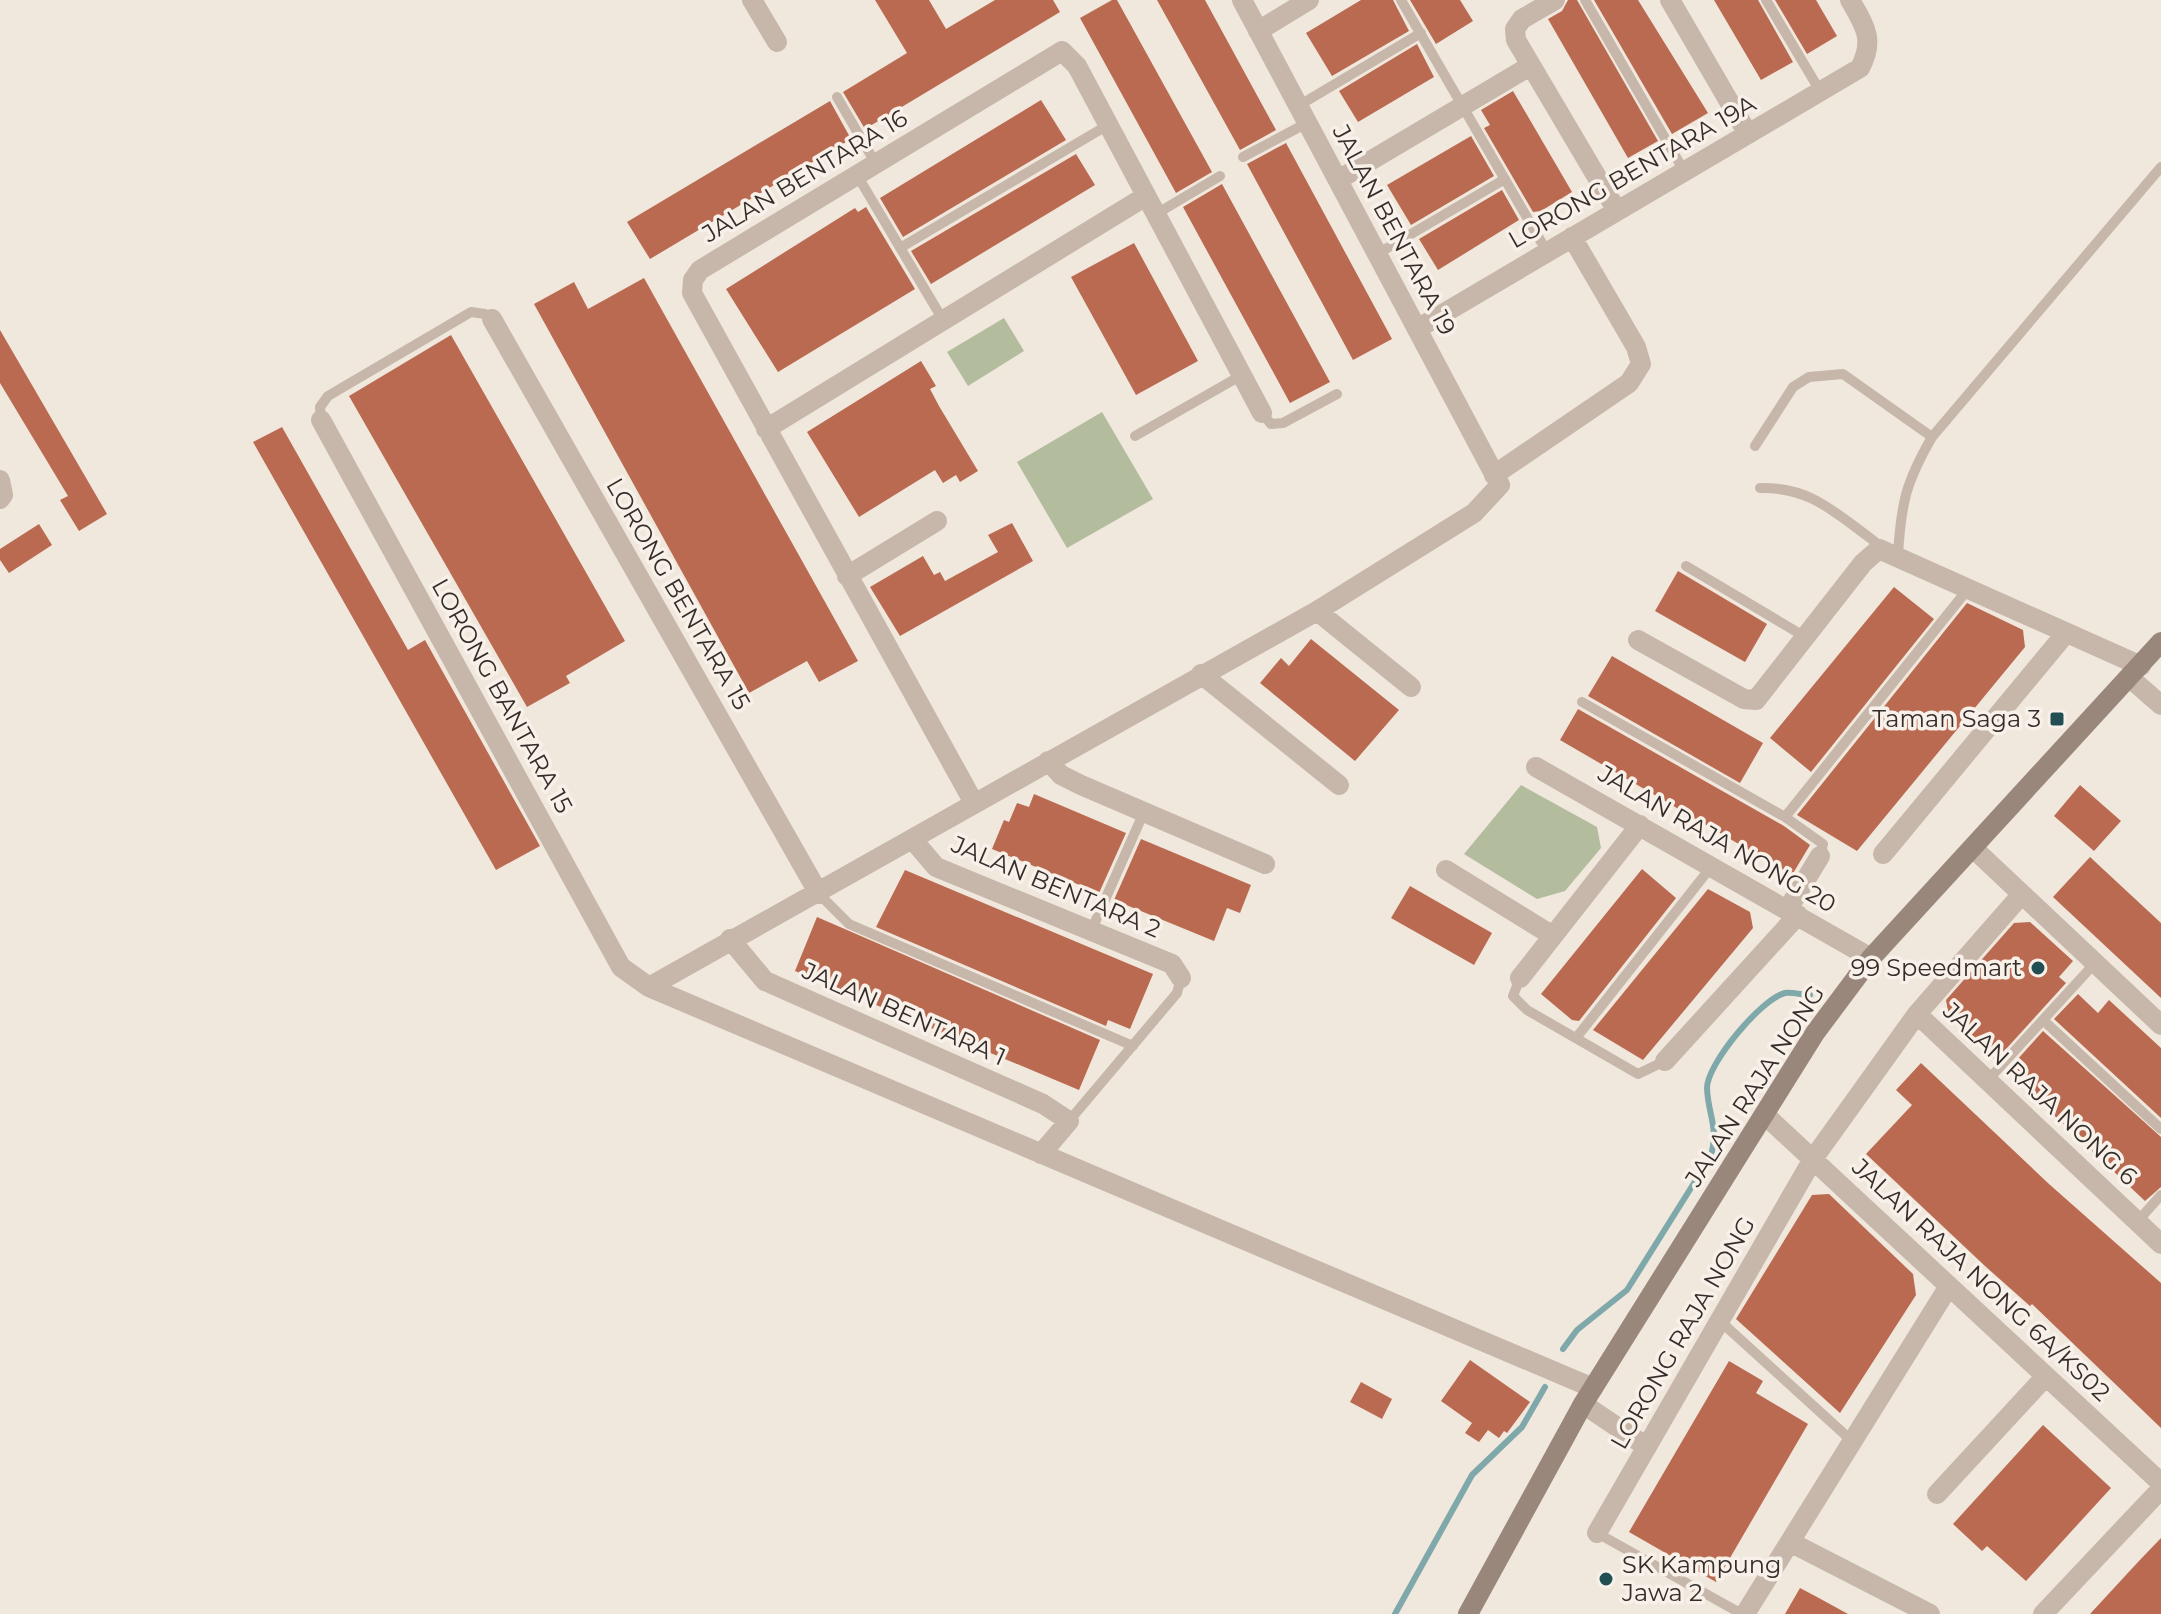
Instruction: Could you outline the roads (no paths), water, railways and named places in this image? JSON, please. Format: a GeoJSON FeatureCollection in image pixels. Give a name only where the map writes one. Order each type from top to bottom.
{"type":"FeatureCollection","features":[{"type":"Feature","properties":{"kind":"main road","name":"JALAN RAJA NONG"},"geometry":{"type":"LineString","coordinates":[[1468,1614],[1588,1396],[1766,1116],[1815,1033],[1871,958],[2161,642]]}},
{"type":"Feature","properties":{"kind":"street"},"geometry":{"type":"LineString","coordinates":[[752,0],[777,42]]}},
{"type":"Feature","properties":{"kind":"street","name":"JALAN BENTARA 19"},"geometry":{"type":"LineString","coordinates":[[1242,0],[1497,480]]}},
{"type":"Feature","properties":{"kind":"street"},"geometry":{"type":"LineString","coordinates":[[1258,31],[1309,0]]}},
{"type":"Feature","properties":{"kind":"street"},"geometry":{"type":"LineString","coordinates":[[1555,0],[1522,19],[1515,29],[1516,40],[1617,211]]}},
{"type":"Feature","properties":{"kind":"street"},"geometry":{"type":"LineString","coordinates":[[1670,0],[1748,134]]}},
{"type":"Feature","properties":{"kind":"street","name":"LORONG BENTARA 19A"},"geometry":{"type":"LineString","coordinates":[[1417,329],[1860,68],[1868,53],[1869,34],[1850,0]]}},
{"type":"Feature","properties":{"kind":"street","name":"JALAN BENTARA 16"},"geometry":{"type":"LineString","coordinates":[[974,803],[692,293],[693,280],[700,270],[1062,51],[1077,66],[1262,413]]}},
{"type":"Feature","properties":{"kind":"street"},"geometry":{"type":"LineString","coordinates":[[1338,180],[1530,66]]}},
{"type":"Feature","properties":{"kind":"street"},"geometry":{"type":"LineString","coordinates":[[766,429],[943,320],[1151,205]]}},
{"type":"Feature","properties":{"kind":"street"},"geometry":{"type":"LineString","coordinates":[[649,987],[1317,611],[1474,513],[1497,480],[1629,383],[1641,364],[1636,347],[1572,237]]}},
{"type":"Feature","properties":{"kind":"street","name":"LORONG BENTARA 15"},"geometry":{"type":"LineString","coordinates":[[492,319],[819,894]]}},
{"type":"Feature","properties":{"kind":"street","name":"LORONG BANTARA 15"},"geometry":{"type":"LineString","coordinates":[[321,420],[621,967],[649,987],[1041,1154],[1588,1396],[1647,1447]]}},
{"type":"Feature","properties":{"kind":"street"},"geometry":{"type":"LineString","coordinates":[[0,480],[3,495],[0,499]]}},
{"type":"Feature","properties":{"kind":"street"},"geometry":{"type":"LineString","coordinates":[[847,576],[937,521]]}},
{"type":"Feature","properties":{"kind":"street"},"geometry":{"type":"LineString","coordinates":[[1638,640],[1744,699],[1756,700],[1863,563],[1888,552],[2066,633],[2135,672],[2161,705]]}},
{"type":"Feature","properties":{"kind":"street"},"geometry":{"type":"LineString","coordinates":[[1317,611],[1411,687]]}},
{"type":"Feature","properties":{"kind":"street"},"geometry":{"type":"LineString","coordinates":[[1883,854],[2066,633]]}},
{"type":"Feature","properties":{"kind":"street"},"geometry":{"type":"LineString","coordinates":[[1201,674],[1339,785]]}},
{"type":"Feature","properties":{"kind":"street"},"geometry":{"type":"LineString","coordinates":[[1048,761],[1061,775],[1265,864]]}},
{"type":"Feature","properties":{"kind":"street","name":"JALAN RAJA NONG 20"},"geometry":{"type":"LineString","coordinates":[[1536,767],[1871,958]]}},
{"type":"Feature","properties":{"kind":"street"},"geometry":{"type":"LineString","coordinates":[[1520,978],[1640,825]]}},
{"type":"Feature","properties":{"kind":"street","name":"JALAN BENTARA 2"},"geometry":{"type":"LineString","coordinates":[[913,840],[936,867],[1172,964],[1181,978]]}},
{"type":"Feature","properties":{"kind":"street"},"geometry":{"type":"LineString","coordinates":[[1974,849],[2161,1025]]}},
{"type":"Feature","properties":{"kind":"street"},"geometry":{"type":"LineString","coordinates":[[1665,1061],[1793,912],[1820,856]]}},
{"type":"Feature","properties":{"kind":"street"},"geometry":{"type":"LineString","coordinates":[[1446,870],[1553,936]]}},
{"type":"Feature","properties":{"kind":"street","name":"LORONG RAJA NONG"},"geometry":{"type":"LineString","coordinates":[[1597,1533],[1813,1159],[1917,1014],[2022,894]]}},
{"type":"Feature","properties":{"kind":"street","name":"JALAN BENTARA 1"},"geometry":{"type":"LineString","coordinates":[[730,939],[765,981],[1043,1104],[1069,1121]]}},
{"type":"Feature","properties":{"kind":"street","name":"JALAN RAJA NONG 6"},"geometry":{"type":"LineString","coordinates":[[1917,1014],[2161,1244]]}},
{"type":"Feature","properties":{"kind":"street","name":"JALAN RAJA NONG 6A/KS02"},"geometry":{"type":"LineString","coordinates":[[1766,1116],[2161,1486]]}},
{"type":"Feature","properties":{"kind":"street"},"geometry":{"type":"LineString","coordinates":[[1041,1154],[1069,1121]]}},
{"type":"Feature","properties":{"kind":"street"},"geometry":{"type":"LineString","coordinates":[[1743,1614],[1949,1286]]}},
{"type":"Feature","properties":{"kind":"street"},"geometry":{"type":"LineString","coordinates":[[1937,1494],[2046,1376]]}},
{"type":"Feature","properties":{"kind":"street"},"geometry":{"type":"LineString","coordinates":[[2043,1614],[2161,1486]]}},
{"type":"Feature","properties":{"kind":"street"},"geometry":{"type":"LineString","coordinates":[[1790,1542],[1930,1614]]}},
{"type":"Feature","properties":{"kind":"lane"},"geometry":{"type":"LineString","coordinates":[[1401,0],[1547,252]]}},
{"type":"Feature","properties":{"kind":"lane"},"geometry":{"type":"LineString","coordinates":[[1585,0],[1684,171]]}},
{"type":"Feature","properties":{"kind":"lane"},"geometry":{"type":"LineString","coordinates":[[1766,0],[1820,91]]}},
{"type":"Feature","properties":{"kind":"lane"},"geometry":{"type":"LineString","coordinates":[[1243,157],[1421,33]]}},
{"type":"Feature","properties":{"kind":"lane"},"geometry":{"type":"LineString","coordinates":[[837,97],[876,164]]}},
{"type":"Feature","properties":{"kind":"lane"},"geometry":{"type":"LineString","coordinates":[[900,248],[1108,125]]}},
{"type":"Feature","properties":{"kind":"lane"},"geometry":{"type":"LineString","coordinates":[[1760,488],[1789,487],[1816,500],[1888,552],[1909,476],[1932,437],[2161,167]]}},
{"type":"Feature","properties":{"kind":"lane"},"geometry":{"type":"LineString","coordinates":[[857,175],[943,320]]}},
{"type":"Feature","properties":{"kind":"lane"},"geometry":{"type":"LineString","coordinates":[[1151,205],[1220,176]]}},
{"type":"Feature","properties":{"kind":"lane"},"geometry":{"type":"LineString","coordinates":[[1377,254],[1505,179]]}},
{"type":"Feature","properties":{"kind":"lane"},"geometry":{"type":"LineString","coordinates":[[321,420],[320,407],[341,388],[471,312],[485,314],[492,319]]}},
{"type":"Feature","properties":{"kind":"lane"},"geometry":{"type":"LineString","coordinates":[[1755,446],[1793,387],[1809,377],[1843,374],[1932,437]]}},
{"type":"Feature","properties":{"kind":"lane"},"geometry":{"type":"LineString","coordinates":[[1135,436],[1242,375]]}},
{"type":"Feature","properties":{"kind":"lane"},"geometry":{"type":"LineString","coordinates":[[1262,413],[1271,424],[1283,423],[1337,394]]}},
{"type":"Feature","properties":{"kind":"lane"},"geometry":{"type":"LineString","coordinates":[[1686,566],[1807,638]]}},
{"type":"Feature","properties":{"kind":"lane"},"geometry":{"type":"LineString","coordinates":[[1785,817],[1968,589]]}},
{"type":"Feature","properties":{"kind":"lane"},"geometry":{"type":"LineString","coordinates":[[1582,702],[1785,817],[1823,844],[1820,856]]}},
{"type":"Feature","properties":{"kind":"lane"},"geometry":{"type":"LineString","coordinates":[[1092,929],[1144,812]]}},
{"type":"Feature","properties":{"kind":"lane"},"geometry":{"type":"LineString","coordinates":[[1576,1038],[1712,866]]}},
{"type":"Feature","properties":{"kind":"lane"},"geometry":{"type":"LineString","coordinates":[[819,894],[849,924],[1133,1046]]}},
{"type":"Feature","properties":{"kind":"lane"},"geometry":{"type":"LineString","coordinates":[[1988,1080],[2095,963]]}},
{"type":"Feature","properties":{"kind":"lane"},"geometry":{"type":"LineString","coordinates":[[1069,1121],[1177,993],[1181,978]]}},
{"type":"Feature","properties":{"kind":"lane"},"geometry":{"type":"LineString","coordinates":[[1520,978],[1513,996],[1527,1010],[1638,1074],[1651,1071],[1665,1061]]}},
{"type":"Feature","properties":{"kind":"lane"},"geometry":{"type":"LineString","coordinates":[[2043,1020],[2161,1129]]}},
{"type":"Feature","properties":{"kind":"lane"},"geometry":{"type":"LineString","coordinates":[[2137,1222],[2161,1195]]}},
{"type":"Feature","properties":{"kind":"lane"},"geometry":{"type":"LineString","coordinates":[[1720,1321],[1852,1441]]}},
{"type":"Feature","properties":{"kind":"lane"},"geometry":{"type":"LineString","coordinates":[[1597,1533],[1743,1614]]}},
{"type":"Feature","properties":{"kind":"waterway"},"geometry":{"type":"LineString","coordinates":[[1563,1349],[1577,1330],[1627,1290],[1711,1156],[1714,1129],[1707,1088],[1709,1077],[1725,1049],[1750,1019],[1775,998],[1785,993],[1810,995]]}},
{"type":"Feature","properties":{"kind":"waterway"},"geometry":{"type":"LineString","coordinates":[[1395,1614],[1472,1475],[1522,1427],[1545,1387]]}},
{"type":"Feature","properties":{"kind":"place","name":"Taman Saga 3"},"geometry":{"type":"Point","coordinates":[2057,719]}},
{"type":"Feature","properties":{"kind":"place","name":"99 Speedmart"},"geometry":{"type":"Point","coordinates":[2038,968]}},
{"type":"Feature","properties":{"kind":"place","name":"SK Kampung Jawa 2"},"geometry":{"type":"Point","coordinates":[1606,1579]}}]}
